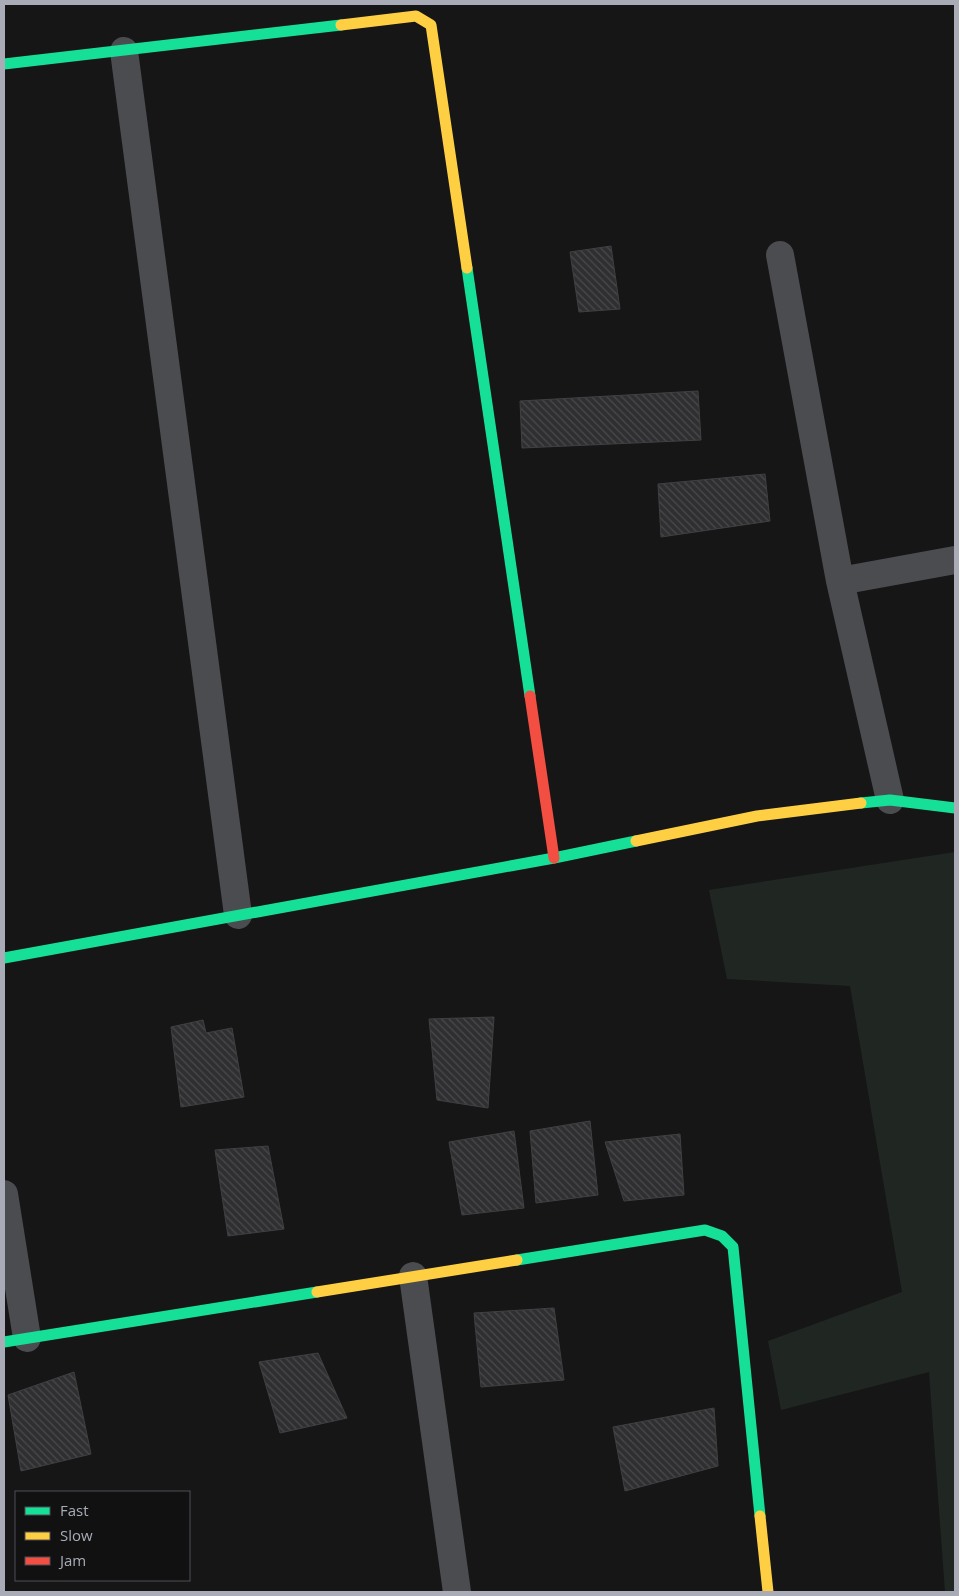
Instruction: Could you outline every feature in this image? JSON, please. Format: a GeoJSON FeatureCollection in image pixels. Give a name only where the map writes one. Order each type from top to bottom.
{"type":"FeatureCollection","features":[{"type":"Feature","properties":{"kind":"street"},"geometry":{"type":"LineString","coordinates":[[4,64],[416,16],[431,25],[554,858]]}},
{"type":"Feature","properties":{"kind":"street"},"geometry":{"type":"LineString","coordinates":[[124,51],[238,915]]}},
{"type":"Feature","properties":{"kind":"street"},"geometry":{"type":"LineString","coordinates":[[780,255],[840,581],[890,800]]}},
{"type":"Feature","properties":{"kind":"street"},"geometry":{"type":"LineString","coordinates":[[840,581],[955,560]]}},
{"type":"Feature","properties":{"kind":"street"},"geometry":{"type":"LineString","coordinates":[[4,958],[554,858],[757,816],[890,800],[955,808]]}},
{"type":"Feature","properties":{"kind":"street"},"geometry":{"type":"LineString","coordinates":[[4,1194],[15,1340],[705,1230],[722,1236],[733,1247],[768,1592]]}},
{"type":"Feature","properties":{"kind":"street"},"geometry":{"type":"LineString","coordinates":[[414,1276],[457,1592]]}},
{"type":"Feature","properties":{"kind":"shaded area"},"geometry":{"type":"Polygon","coordinates":[[[955,852],[955,1592],[945,1592],[929,1372],[781,1410],[768,1341],[902,1292],[850,986],[727,979],[709,890],[955,852]]]}},
{"type":"Feature","properties":{"kind":"building"},"geometry":{"type":"Polygon","coordinates":[[[611,246],[620,309],[579,312],[570,252],[611,246]]]}},
{"type":"Feature","properties":{"kind":"building"},"geometry":{"type":"Polygon","coordinates":[[[698,391],[701,440],[522,448],[520,401],[698,391]]]}},
{"type":"Feature","properties":{"kind":"building"},"geometry":{"type":"Polygon","coordinates":[[[765,474],[770,521],[661,537],[658,484],[765,474]]]}},
{"type":"Feature","properties":{"kind":"building"},"geometry":{"type":"Polygon","coordinates":[[[494,1017],[488,1108],[437,1100],[429,1019],[494,1017]]]}},
{"type":"Feature","properties":{"kind":"building"},"geometry":{"type":"Polygon","coordinates":[[[203,1020],[206,1033],[232,1028],[244,1097],[181,1107],[171,1027],[203,1020]]]}},
{"type":"Feature","properties":{"kind":"building"},"geometry":{"type":"Polygon","coordinates":[[[590,1121],[598,1195],[536,1203],[530,1131],[590,1121]]]}},
{"type":"Feature","properties":{"kind":"building"},"geometry":{"type":"Polygon","coordinates":[[[514,1131],[524,1208],[462,1215],[449,1142],[514,1131]]]}},
{"type":"Feature","properties":{"kind":"building"},"geometry":{"type":"Polygon","coordinates":[[[680,1134],[684,1195],[624,1201],[605,1142],[680,1134]]]}},
{"type":"Feature","properties":{"kind":"building"},"geometry":{"type":"Polygon","coordinates":[[[268,1146],[284,1229],[228,1236],[215,1150],[268,1146]]]}},
{"type":"Feature","properties":{"kind":"building"},"geometry":{"type":"Polygon","coordinates":[[[554,1308],[564,1380],[481,1387],[474,1313],[554,1308]]]}},
{"type":"Feature","properties":{"kind":"building"},"geometry":{"type":"Polygon","coordinates":[[[318,1353],[347,1418],[280,1433],[259,1362],[318,1353]]]}},
{"type":"Feature","properties":{"kind":"building"},"geometry":{"type":"Polygon","coordinates":[[[74,1372],[91,1454],[21,1471],[8,1395],[74,1372]]]}},
{"type":"Feature","properties":{"kind":"building"},"geometry":{"type":"Polygon","coordinates":[[[714,1408],[718,1466],[625,1491],[613,1427],[714,1408]]]}},
{"type":"Feature","properties":{"kind":"traffic: fast"},"geometry":{"type":"LineString","coordinates":[[4,64],[341,25]]}},
{"type":"Feature","properties":{"kind":"traffic: fast"},"geometry":{"type":"LineString","coordinates":[[467,268],[530,696]]}},
{"type":"Feature","properties":{"kind":"traffic: fast"},"geometry":{"type":"LineString","coordinates":[[861,803],[890,800],[955,808]]}},
{"type":"Feature","properties":{"kind":"traffic: fast"},"geometry":{"type":"LineString","coordinates":[[4,958],[554,858],[636,841]]}},
{"type":"Feature","properties":{"kind":"traffic: fast"},"geometry":{"type":"LineString","coordinates":[[517,1260],[705,1230],[722,1236],[733,1247],[760,1516]]}},
{"type":"Feature","properties":{"kind":"traffic: fast"},"geometry":{"type":"LineString","coordinates":[[4,1342],[317,1292]]}},
{"type":"Feature","properties":{"kind":"traffic: slow"},"geometry":{"type":"LineString","coordinates":[[341,25],[416,16],[431,25],[467,268]]}},
{"type":"Feature","properties":{"kind":"traffic: slow"},"geometry":{"type":"LineString","coordinates":[[636,841],[757,816],[861,803]]}},
{"type":"Feature","properties":{"kind":"traffic: slow"},"geometry":{"type":"LineString","coordinates":[[317,1292],[517,1260]]}},
{"type":"Feature","properties":{"kind":"traffic: slow"},"geometry":{"type":"LineString","coordinates":[[760,1516],[768,1592]]}},
{"type":"Feature","properties":{"kind":"traffic: jam"},"geometry":{"type":"LineString","coordinates":[[530,696],[554,858]]}}]}
